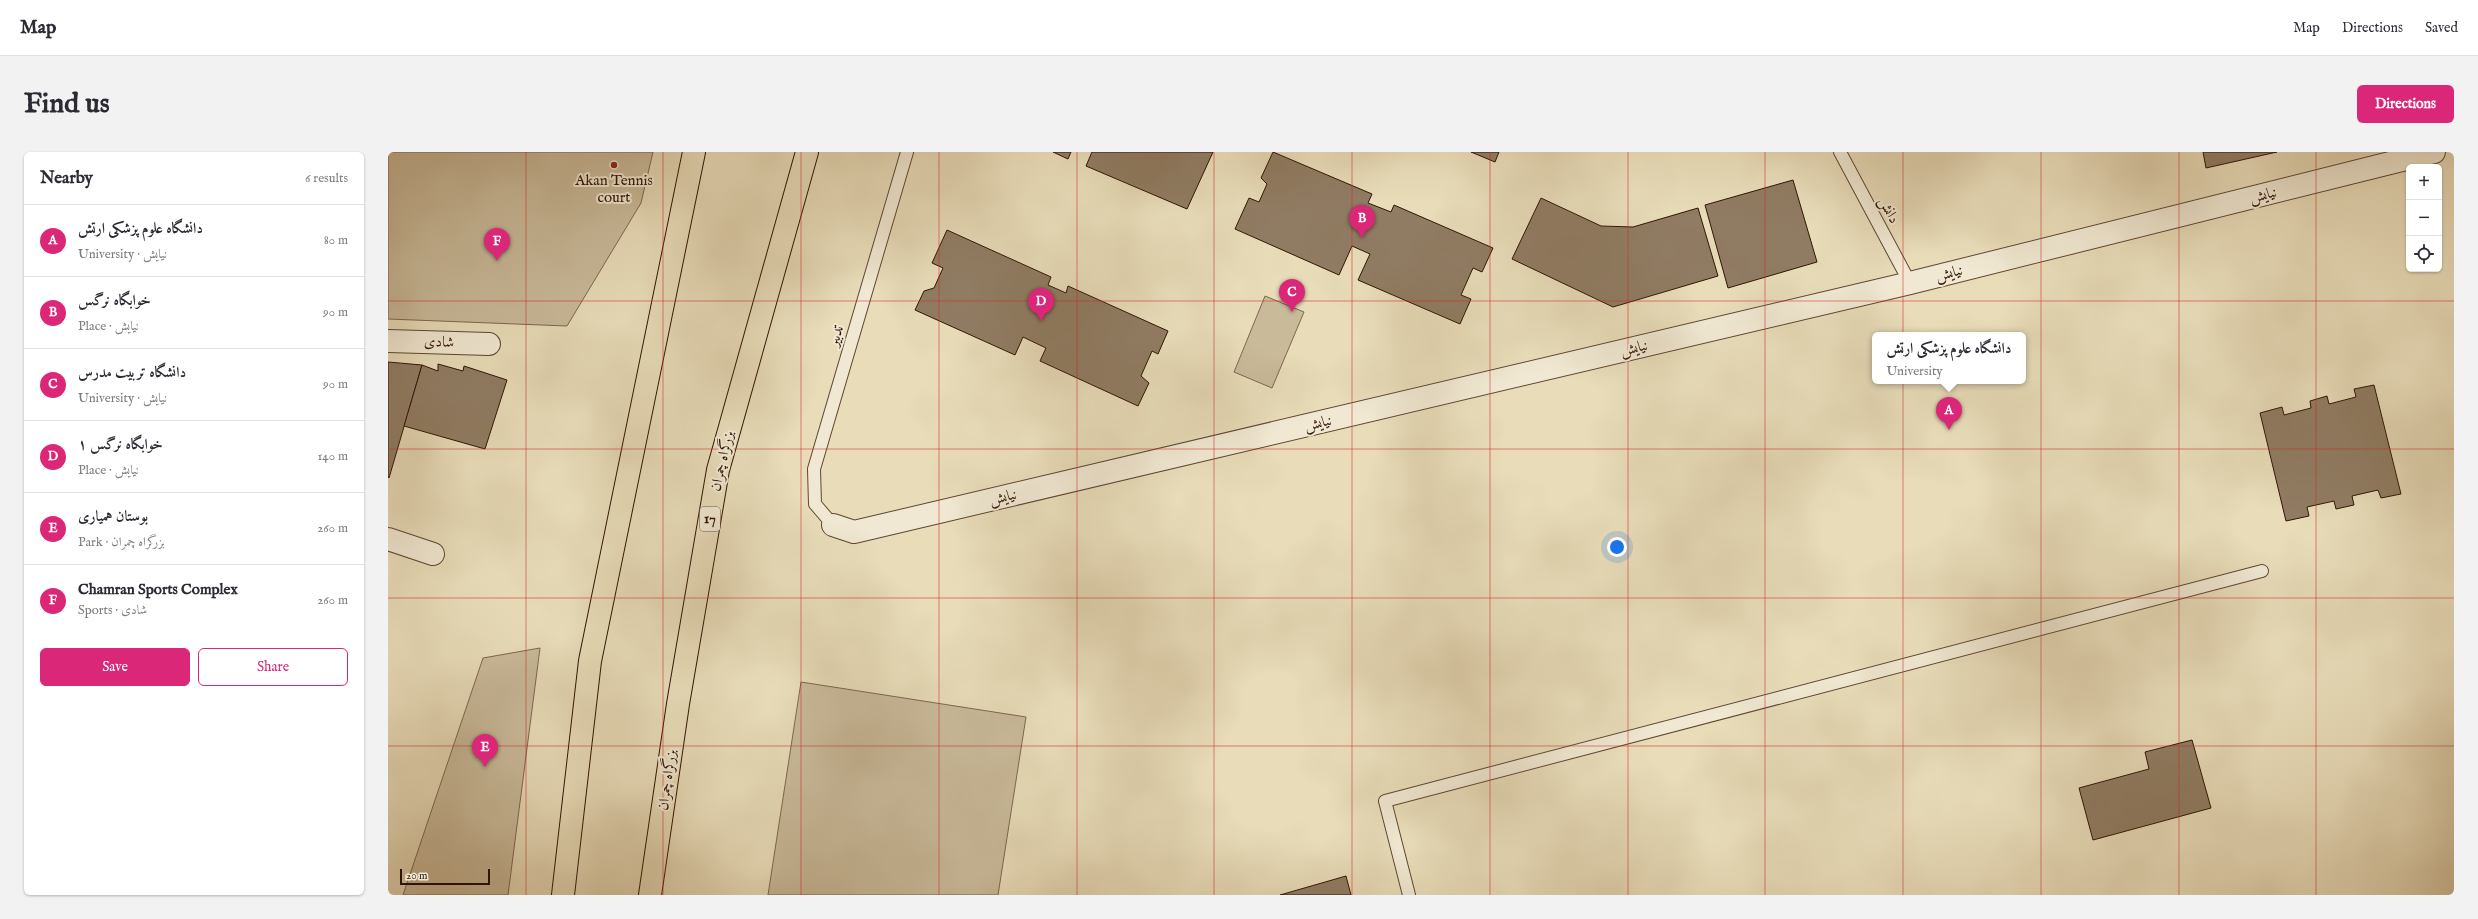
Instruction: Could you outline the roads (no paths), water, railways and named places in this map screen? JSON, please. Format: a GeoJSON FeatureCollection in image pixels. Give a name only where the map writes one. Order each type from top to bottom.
{"type":"FeatureCollection","features":[{"type":"Feature","properties":{"kind":"highway"},"geometry":{"type":"LineString","coordinates":[[562,895],[590,661],[694,152]]}},
{"type":"Feature","properties":{"kind":"highway","name":"بزرگراه چمران"},"geometry":{"type":"LineString","coordinates":[[650,895],[678,704],[718,470],[807,152]]}},
{"type":"Feature","properties":{"kind":"street","name":"نیایش"},"geometry":{"type":"LineString","coordinates":[[833,526],[854,532],[1910,283],[2434,152]]}},
{"type":"Feature","properties":{"kind":"street","name":"شادی"},"geometry":{"type":"LineString","coordinates":[[388,341],[489,344]]}},
{"type":"Feature","properties":{"kind":"street"},"geometry":{"type":"LineString","coordinates":[[388,539],[433,554]]}},
{"type":"Feature","properties":{"kind":"lane","name":"تدبیر"},"geometry":{"type":"LineString","coordinates":[[833,526],[815,504],[814,469],[907,152]]}},
{"type":"Feature","properties":{"kind":"lane","name":"دانش"},"geometry":{"type":"LineString","coordinates":[[1840,152],[1910,283]]}},
{"type":"Feature","properties":{"kind":"lane"},"geometry":{"type":"LineString","coordinates":[[1409,895],[1385,801],[2262,571]]}},
{"type":"Feature","properties":{"kind":"place","name":"Akan Tennis court"},"geometry":{"type":"Point","coordinates":[614,165]}},
{"type":"Feature","properties":{"kind":"place","name":"خوابگاه نرگس"},"geometry":{"type":"Point","coordinates":[1362,238]}},
{"type":"Feature","properties":{"kind":"place","name":"Chamran Sports Complex"},"geometry":{"type":"Point","coordinates":[497,261]}},
{"type":"Feature","properties":{"kind":"place","name":"دانشگاه تربیت مدرس"},"geometry":{"type":"Point","coordinates":[1292,312]}},
{"type":"Feature","properties":{"kind":"place","name":"خوابگاه نرگس ۱"},"geometry":{"type":"Point","coordinates":[1041,321]}},
{"type":"Feature","properties":{"kind":"place","name":"دانشگاه علوم پزشکی ارتش"},"geometry":{"type":"Point","coordinates":[1949,430]}},
{"type":"Feature","properties":{"kind":"place","name":"بوستان همیاری"},"geometry":{"type":"Point","coordinates":[485,767]}}]}
